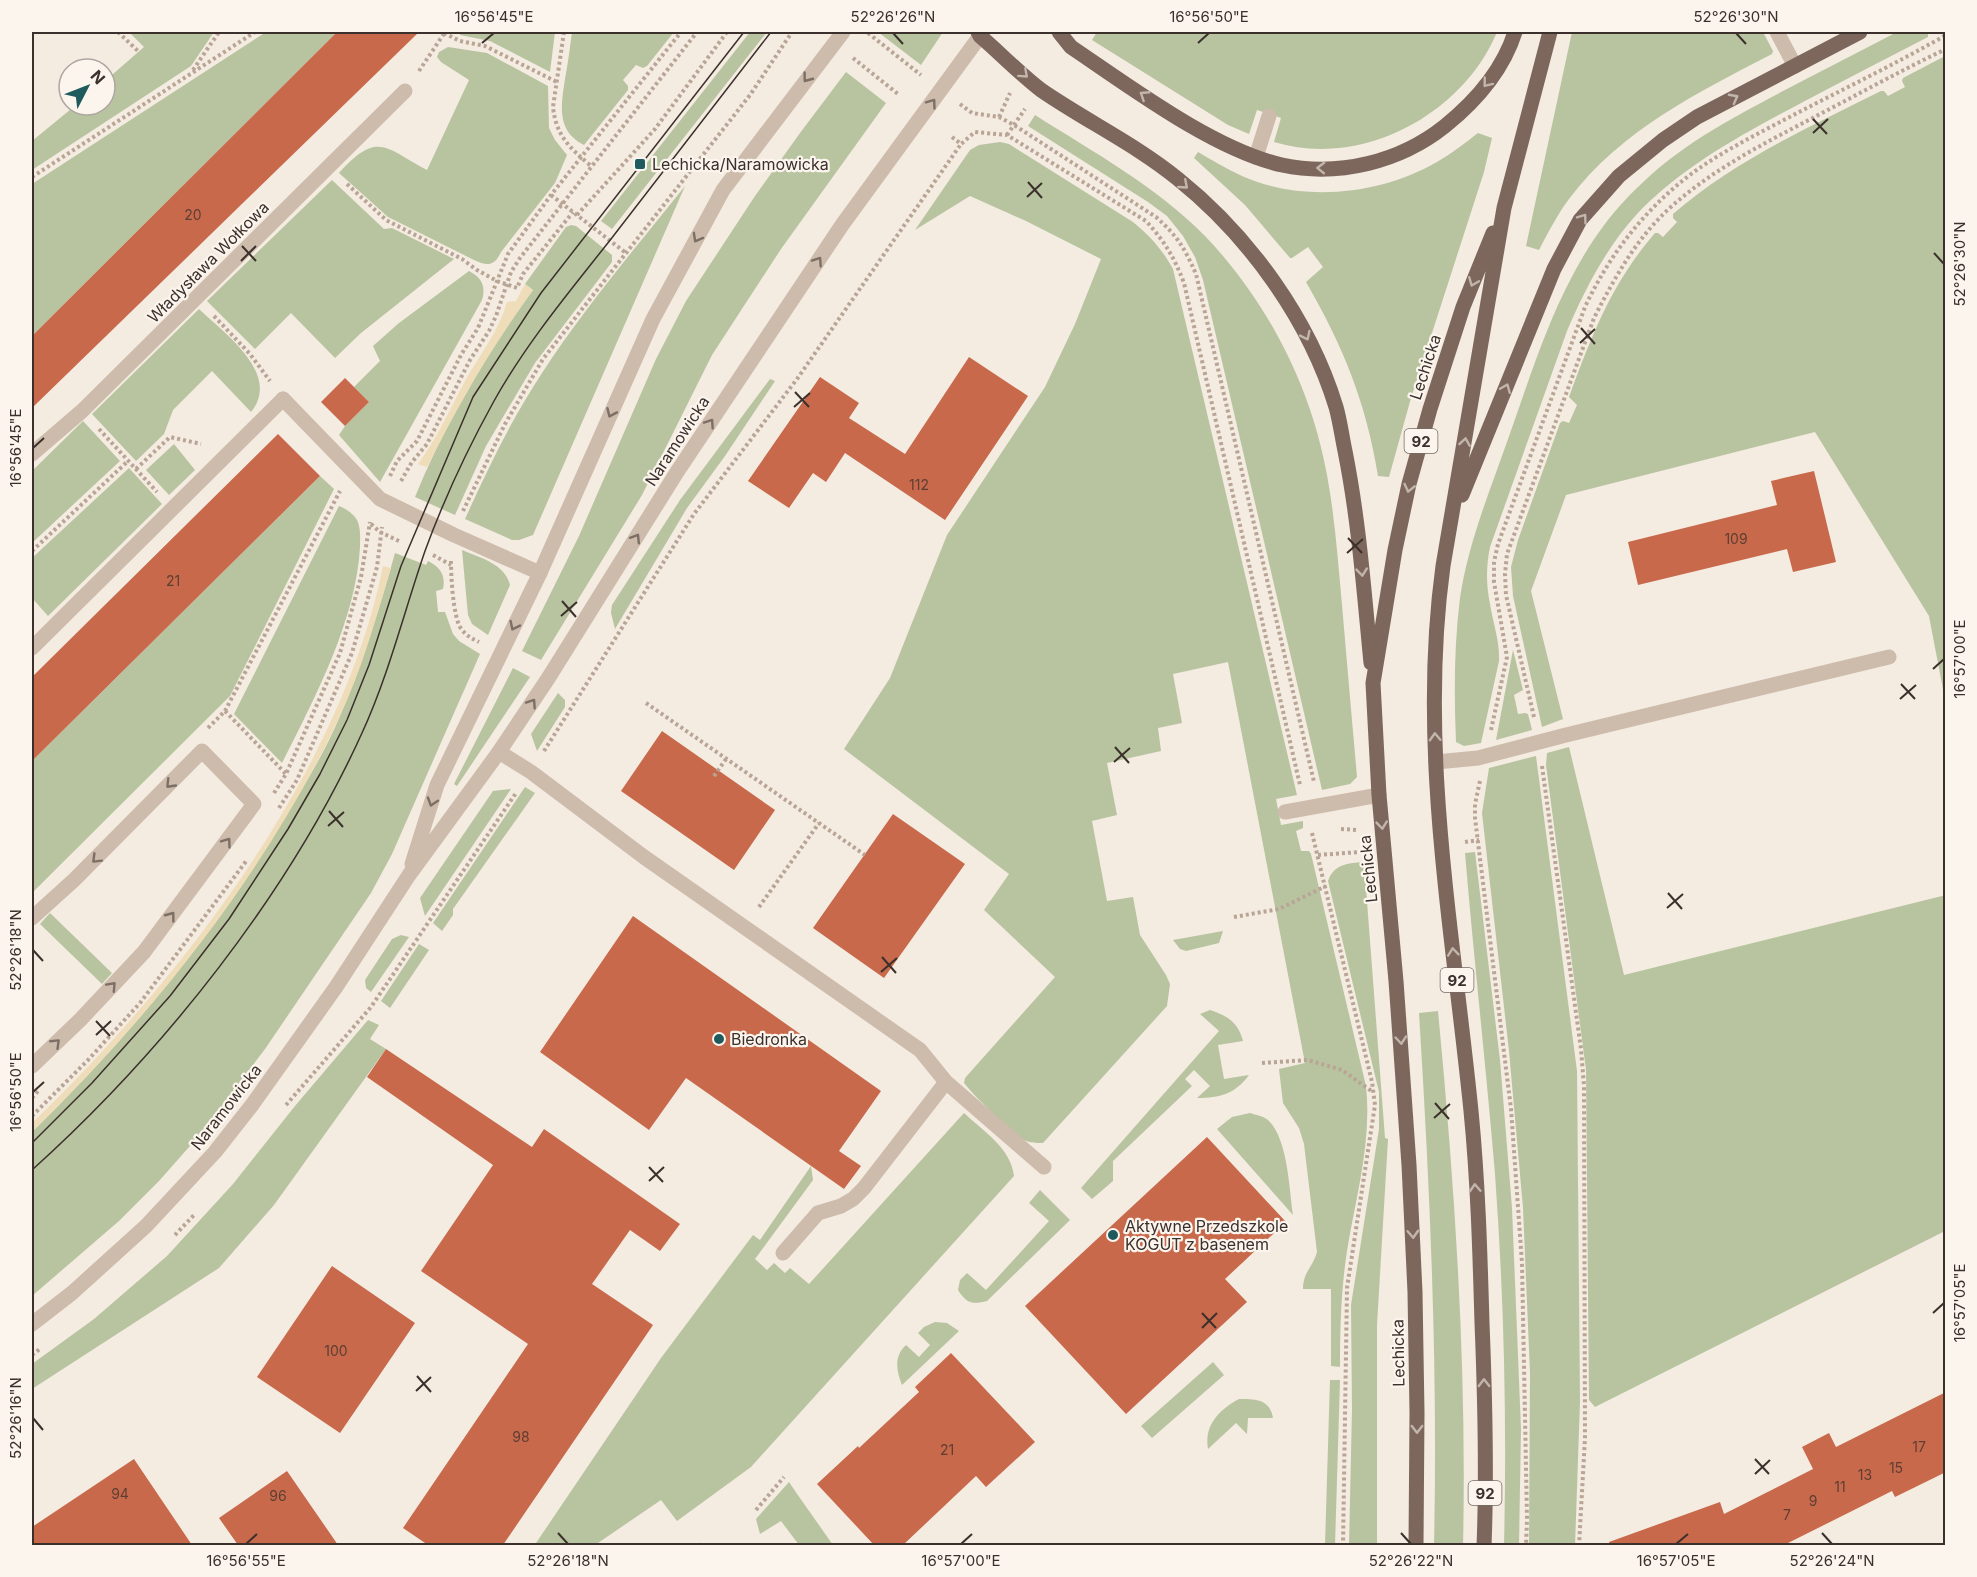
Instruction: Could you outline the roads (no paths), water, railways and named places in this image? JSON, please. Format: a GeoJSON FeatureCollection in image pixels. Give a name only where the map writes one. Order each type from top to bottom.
{"type":"FeatureCollection","features":[{"type":"Feature","properties":{"kind":"main road"},"geometry":{"type":"LineString","coordinates":[[1059,32],[1071,47],[1180,119],[1219,141],[1282,165],[1315,168],[1353,168],[1397,155],[1435,134],[1466,109],[1492,78],[1515,32]]}},
{"type":"Feature","properties":{"kind":"main road","name":"Lechicka"},"geometry":{"type":"LineString","coordinates":[[1484,1545],[1484,1368],[1472,1126],[1441,845],[1433,680],[1438,601],[1504,208],[1550,32]]}},
{"type":"Feature","properties":{"kind":"main road"},"geometry":{"type":"LineString","coordinates":[[1452,520],[1554,269],[1581,220],[1618,176],[1662,140],[1698,117],[1860,32]]}},
{"type":"Feature","properties":{"kind":"main road"},"geometry":{"type":"LineString","coordinates":[[980,33],[1040,89],[1138,150],[1185,185],[1214,211],[1244,244],[1275,284],[1299,323],[1336,407],[1354,493],[1373,683]]}},
{"type":"Feature","properties":{"kind":"main road","name":"Lechicka"},"geometry":{"type":"LineString","coordinates":[[1416,1545],[1417,1391],[1410,1177],[1399,1013],[1379,795],[1373,683],[1395,550],[1412,473],[1463,307],[1504,208]]}},
{"type":"Feature","properties":{"kind":"street","name":"Naramowicka"},"geometry":{"type":"LineString","coordinates":[[408,875],[437,784],[540,573],[653,319],[717,200],[843,32]]}},
{"type":"Feature","properties":{"kind":"street"},"geometry":{"type":"LineString","coordinates":[[1777,32],[1795,66]]}},
{"type":"Feature","properties":{"kind":"street","name":"Naramowicka"},"geometry":{"type":"LineString","coordinates":[[32,1324],[118,1254],[181,1191],[215,1152],[291,1052],[408,875],[499,752],[549,677],[677,472],[842,225],[980,33]]}},
{"type":"Feature","properties":{"kind":"street","name":"Władysława Wołkowa"},"geometry":{"type":"LineString","coordinates":[[32,454],[82,411],[405,91]]}},
{"type":"Feature","properties":{"kind":"street"},"geometry":{"type":"LineString","coordinates":[[1256,157],[1269,116]]}},
{"type":"Feature","properties":{"kind":"street"},"geometry":{"type":"LineString","coordinates":[[32,648],[283,399],[380,499],[540,573]]}},
{"type":"Feature","properties":{"kind":"street"},"geometry":{"type":"LineString","coordinates":[[1436,762],[1485,756],[1889,657]]}},
{"type":"Feature","properties":{"kind":"street"},"geometry":{"type":"LineString","coordinates":[[32,918],[74,880],[202,751],[254,804],[144,952],[81,1020],[32,1066]]}},
{"type":"Feature","properties":{"kind":"street"},"geometry":{"type":"LineString","coordinates":[[499,752],[531,772],[644,857],[920,1050],[946,1082],[1044,1167]]}},
{"type":"Feature","properties":{"kind":"street"},"geometry":{"type":"LineString","coordinates":[[1285,812],[1379,795]]}},
{"type":"Feature","properties":{"kind":"street"},"geometry":{"type":"LineString","coordinates":[[783,1253],[818,1213],[841,1206],[853,1199],[864,1188],[946,1082]]}},
{"type":"Feature","properties":{"kind":"tram line"},"geometry":{"type":"LineString","coordinates":[[32,1143],[92,1083],[170,996],[229,919],[288,829],[320,774],[347,720],[369,665],[401,566],[473,397],[541,293],[744,32]]}},
{"type":"Feature","properties":{"kind":"tram line"},"geometry":{"type":"LineString","coordinates":[[32,1170],[129,1075],[175,1022],[219,968],[298,853],[332,793],[372,711],[432,532],[457,474],[494,401],[520,358],[550,317],[771,32]]}},
{"type":"Feature","properties":{"kind":"place","name":"Lechicka/Naramowicka"},"geometry":{"type":"Point","coordinates":[640,164]}},
{"type":"Feature","properties":{"kind":"place","name":"Biedronka"},"geometry":{"type":"Point","coordinates":[719,1039]}},
{"type":"Feature","properties":{"kind":"place","name":"Aktywne Przedszkole KOGUT z basenem"},"geometry":{"type":"Point","coordinates":[1113,1235]}}]}
